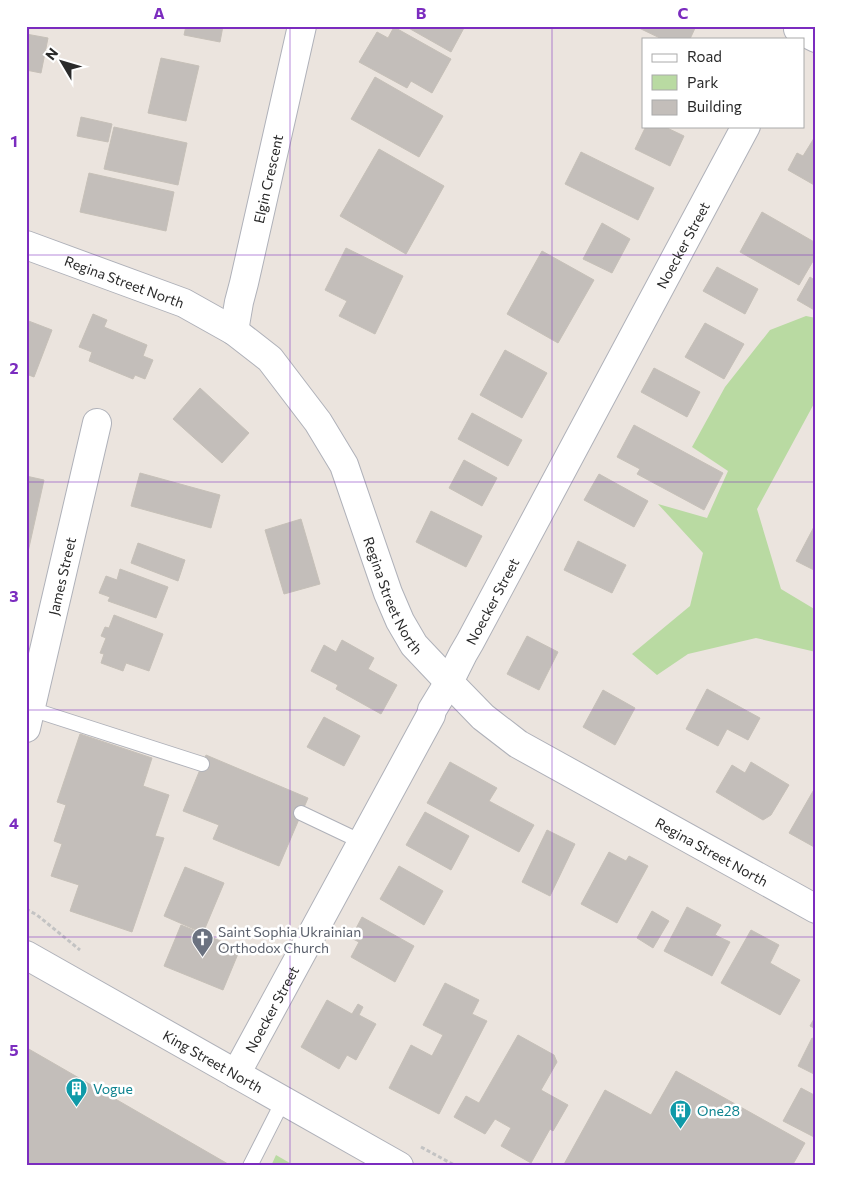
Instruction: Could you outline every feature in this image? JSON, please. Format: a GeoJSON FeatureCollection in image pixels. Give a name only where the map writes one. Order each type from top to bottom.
{"type":"FeatureCollection","features":[{"type":"Feature","properties":{"kind":"street","name":"Elgin Crescent"},"geometry":{"type":"LineString","coordinates":[[234,331],[302,26]]}},
{"type":"Feature","properties":{"kind":"street","name":"Noecker Street"},"geometry":{"type":"LineString","coordinates":[[236,1074],[432,710],[449,682],[745,128]]}},
{"type":"Feature","properties":{"kind":"street","name":"Regina Street North"},"geometry":{"type":"LineString","coordinates":[[26,245],[184,303],[234,331],[270,359],[318,422],[344,465],[388,593],[400,621],[414,645],[483,717],[518,744],[816,909]]}},
{"type":"Feature","properties":{"kind":"street","name":"James Street"},"geometry":{"type":"LineString","coordinates":[[28,718],[96,423]]}},
{"type":"Feature","properties":{"kind":"street","name":"King Street North"},"geometry":{"type":"LineString","coordinates":[[26,955],[400,1166]]}},
{"type":"Feature","properties":{"kind":"lane"},"geometry":{"type":"LineString","coordinates":[[28,718],[202,764]]}},
{"type":"Feature","properties":{"kind":"lane"},"geometry":{"type":"LineString","coordinates":[[301,813],[362,842]]}},
{"type":"Feature","properties":{"kind":"lane"},"geometry":{"type":"LineString","coordinates":[[250,1166],[283,1100]]}},
{"type":"Feature","properties":{"kind":"green space"},"geometry":{"type":"Polygon","coordinates":[[[806,316],[816,318],[816,400],[757,509],[781,589],[816,610],[816,652],[756,638],[688,654],[657,675],[632,654],[690,606],[703,553],[658,504],[707,518],[728,471],[692,447],[725,387],[770,330],[806,316]]]}},
{"type":"Feature","properties":{"kind":"green space"},"geometry":{"type":"Polygon","coordinates":[[[276,1155],[295,1166],[271,1166],[276,1155]]]}},
{"type":"Feature","properties":{"kind":"building"},"geometry":{"type":"Polygon","coordinates":[[[186,26],[223,26],[220,42],[184,35],[186,26]]]}},
{"type":"Feature","properties":{"kind":"building"},"geometry":{"type":"Polygon","coordinates":[[[405,26],[465,26],[451,52],[405,26]]]}},
{"type":"Feature","properties":{"kind":"building"},"geometry":{"type":"Polygon","coordinates":[[[640,26],[696,26],[690,38],[660,38],[639,28],[640,26]]]}},
{"type":"Feature","properties":{"kind":"building"},"geometry":{"type":"Polygon","coordinates":[[[394,27],[451,59],[432,93],[411,81],[407,88],[359,62],[377,32],[388,38],[394,27]]]}},
{"type":"Feature","properties":{"kind":"building"},"geometry":{"type":"Polygon","coordinates":[[[26,34],[48,38],[41,73],[26,70],[26,34]]]}},
{"type":"Feature","properties":{"kind":"building"},"geometry":{"type":"Polygon","coordinates":[[[161,58],[199,66],[186,121],[148,113],[161,58]]]}},
{"type":"Feature","properties":{"kind":"building"},"geometry":{"type":"Polygon","coordinates":[[[375,77],[443,116],[419,157],[351,119],[375,77]]]}},
{"type":"Feature","properties":{"kind":"building"},"geometry":{"type":"Polygon","coordinates":[[[81,117],[112,124],[108,142],[77,136],[81,117]]]}},
{"type":"Feature","properties":{"kind":"building"},"geometry":{"type":"Polygon","coordinates":[[[114,127],[187,143],[178,185],[104,169],[114,127]]]}},
{"type":"Feature","properties":{"kind":"building"},"geometry":{"type":"Polygon","coordinates":[[[645,128],[667,128],[684,136],[670,166],[635,149],[645,128]]]}},
{"type":"Feature","properties":{"kind":"building"},"geometry":{"type":"Polygon","coordinates":[[[816,135],[816,186],[788,170],[797,153],[803,156],[816,135]]]}},
{"type":"Feature","properties":{"kind":"building"},"geometry":{"type":"Polygon","coordinates":[[[379,149],[444,186],[406,254],[340,216],[379,149]]]}},
{"type":"Feature","properties":{"kind":"building"},"geometry":{"type":"Polygon","coordinates":[[[581,152],[654,188],[638,220],[565,184],[581,152]]]}},
{"type":"Feature","properties":{"kind":"building"},"geometry":{"type":"Polygon","coordinates":[[[89,173],[174,192],[166,231],[80,212],[89,173]]]}},
{"type":"Feature","properties":{"kind":"building"},"geometry":{"type":"Polygon","coordinates":[[[762,212],[816,243],[816,256],[799,285],[740,252],[762,212]]]}},
{"type":"Feature","properties":{"kind":"building"},"geometry":{"type":"Polygon","coordinates":[[[602,223],[630,239],[612,273],[583,259],[602,223]]]}},
{"type":"Feature","properties":{"kind":"building"},"geometry":{"type":"Polygon","coordinates":[[[346,248],[403,276],[375,334],[339,316],[347,301],[325,290],[346,248]]]}},
{"type":"Feature","properties":{"kind":"building"},"geometry":{"type":"Polygon","coordinates":[[[542,251],[594,280],[558,343],[507,314],[542,251]]]}},
{"type":"Feature","properties":{"kind":"building"},"geometry":{"type":"Polygon","coordinates":[[[717,267],[758,289],[745,314],[703,291],[717,267]]]}},
{"type":"Feature","properties":{"kind":"building"},"geometry":{"type":"Polygon","coordinates":[[[810,277],[816,281],[816,311],[797,300],[810,277]]]}},
{"type":"Feature","properties":{"kind":"building"},"geometry":{"type":"Polygon","coordinates":[[[93,314],[107,320],[104,327],[147,345],[143,356],[153,360],[145,379],[135,375],[133,379],[89,361],[92,352],[79,347],[93,314]]]}},
{"type":"Feature","properties":{"kind":"building"},"geometry":{"type":"Polygon","coordinates":[[[26,320],[52,330],[34,377],[26,374],[26,320]]]}},
{"type":"Feature","properties":{"kind":"building"},"geometry":{"type":"Polygon","coordinates":[[[705,323],[744,344],[724,379],[685,357],[705,323]]]}},
{"type":"Feature","properties":{"kind":"building"},"geometry":{"type":"Polygon","coordinates":[[[505,350],[547,373],[522,418],[480,395],[505,350]]]}},
{"type":"Feature","properties":{"kind":"building"},"geometry":{"type":"Polygon","coordinates":[[[654,368],[700,392],[687,417],[641,392],[654,368]]]}},
{"type":"Feature","properties":{"kind":"building"},"geometry":{"type":"Polygon","coordinates":[[[200,388],[249,433],[222,463],[173,419],[200,388]]]}},
{"type":"Feature","properties":{"kind":"building"},"geometry":{"type":"Polygon","coordinates":[[[472,413],[522,440],[508,466],[458,439],[472,413]]]}},
{"type":"Feature","properties":{"kind":"building"},"geometry":{"type":"Polygon","coordinates":[[[634,425],[723,473],[704,510],[637,474],[640,469],[617,457],[634,425]]]}},
{"type":"Feature","properties":{"kind":"building"},"geometry":{"type":"Polygon","coordinates":[[[464,460],[497,478],[482,506],[449,488],[464,460]]]}},
{"type":"Feature","properties":{"kind":"building"},"geometry":{"type":"Polygon","coordinates":[[[140,473],[220,495],[211,528],[131,506],[140,473]]]}},
{"type":"Feature","properties":{"kind":"building"},"geometry":{"type":"Polygon","coordinates":[[[599,474],[648,501],[634,527],[584,500],[599,474]]]}},
{"type":"Feature","properties":{"kind":"building"},"geometry":{"type":"Polygon","coordinates":[[[26,476],[44,480],[26,561],[26,476]]]}},
{"type":"Feature","properties":{"kind":"building"},"geometry":{"type":"Polygon","coordinates":[[[431,511],[482,536],[466,567],[416,542],[431,511]]]}},
{"type":"Feature","properties":{"kind":"building"},"geometry":{"type":"Polygon","coordinates":[[[301,519],[320,584],[284,594],[265,530],[301,519]]]}},
{"type":"Feature","properties":{"kind":"building"},"geometry":{"type":"Polygon","coordinates":[[[816,523],[816,571],[796,561],[816,523]]]}},
{"type":"Feature","properties":{"kind":"building"},"geometry":{"type":"Polygon","coordinates":[[[578,541],[626,565],[612,593],[564,570],[578,541]]]}},
{"type":"Feature","properties":{"kind":"building"},"geometry":{"type":"Polygon","coordinates":[[[138,543],[185,560],[178,581],[131,563],[138,543]]]}},
{"type":"Feature","properties":{"kind":"building"},"geometry":{"type":"Polygon","coordinates":[[[120,569],[168,587],[156,618],[108,601],[110,597],[99,593],[106,576],[117,580],[120,569]]]}},
{"type":"Feature","properties":{"kind":"building"},"geometry":{"type":"Polygon","coordinates":[[[114,615],[163,634],[149,671],[126,663],[123,671],[101,663],[104,654],[100,653],[106,638],[101,636],[105,627],[109,628],[114,615]]]}},
{"type":"Feature","properties":{"kind":"building"},"geometry":{"type":"Polygon","coordinates":[[[527,636],[558,652],[539,690],[507,674],[527,636]]]}},
{"type":"Feature","properties":{"kind":"building"},"geometry":{"type":"Polygon","coordinates":[[[342,640],[374,658],[368,669],[397,685],[381,714],[336,689],[338,685],[311,671],[324,645],[336,652],[342,640]]]}},
{"type":"Feature","properties":{"kind":"building"},"geometry":{"type":"Polygon","coordinates":[[[707,689],[760,718],[748,740],[727,729],[718,746],[686,729],[707,689]]]}},
{"type":"Feature","properties":{"kind":"building"},"geometry":{"type":"Polygon","coordinates":[[[603,690],[635,708],[615,745],[583,727],[603,690]]]}},
{"type":"Feature","properties":{"kind":"building"},"geometry":{"type":"Polygon","coordinates":[[[324,717],[360,736],[344,766],[307,747],[324,717]]]}},
{"type":"Feature","properties":{"kind":"building"},"geometry":{"type":"Polygon","coordinates":[[[80,734],[152,758],[143,786],[169,795],[155,836],[164,838],[132,932],[70,911],[79,885],[51,876],[62,844],[54,841],[66,805],[57,802],[80,734]]]}},
{"type":"Feature","properties":{"kind":"building"},"geometry":{"type":"Polygon","coordinates":[[[206,755],[308,798],[279,866],[213,839],[219,825],[183,811],[206,755]]]}},
{"type":"Feature","properties":{"kind":"building"},"geometry":{"type":"Polygon","coordinates":[[[450,762],[497,788],[489,801],[534,825],[519,852],[427,803],[450,762]]]}},
{"type":"Feature","properties":{"kind":"building"},"geometry":{"type":"Polygon","coordinates":[[[751,762],[789,785],[771,815],[763,820],[716,792],[732,765],[745,773],[751,762]]]}},
{"type":"Feature","properties":{"kind":"building"},"geometry":{"type":"Polygon","coordinates":[[[816,786],[816,848],[789,833],[816,786]]]}},
{"type":"Feature","properties":{"kind":"building"},"geometry":{"type":"Polygon","coordinates":[[[425,812],[469,836],[451,870],[406,845],[425,812]]]}},
{"type":"Feature","properties":{"kind":"building"},"geometry":{"type":"Polygon","coordinates":[[[547,830],[575,844],[550,896],[522,882],[547,830]]]}},
{"type":"Feature","properties":{"kind":"building"},"geometry":{"type":"Polygon","coordinates":[[[609,852],[626,861],[629,856],[648,866],[617,923],[581,904],[609,852]]]}},
{"type":"Feature","properties":{"kind":"building"},"geometry":{"type":"Polygon","coordinates":[[[399,866],[443,891],[424,925],[380,899],[399,866]]]}},
{"type":"Feature","properties":{"kind":"building"},"geometry":{"type":"Polygon","coordinates":[[[185,867],[224,883],[203,933],[164,916],[185,867]]]}},
{"type":"Feature","properties":{"kind":"building"},"geometry":{"type":"Polygon","coordinates":[[[687,907],[721,925],[715,935],[730,942],[712,976],[664,951],[687,907]]]}},
{"type":"Feature","properties":{"kind":"building"},"geometry":{"type":"Polygon","coordinates":[[[652,911],[669,921],[653,948],[637,938],[652,911]]]}},
{"type":"Feature","properties":{"kind":"building"},"geometry":{"type":"Polygon","coordinates":[[[362,917],[414,946],[395,982],[351,957],[359,942],[351,938],[362,917]]]}},
{"type":"Feature","properties":{"kind":"building","name":"Saint Sophia Ukrainian Orthodox Church"},"geometry":{"type":"Polygon","coordinates":[[[181,925],[240,949],[223,990],[164,966],[181,925]]]}},
{"type":"Feature","properties":{"kind":"building"},"geometry":{"type":"Polygon","coordinates":[[[751,930],[779,945],[770,963],[800,980],[780,1015],[721,983],[751,930]]]}},
{"type":"Feature","properties":{"kind":"building"},"geometry":{"type":"Polygon","coordinates":[[[445,983],[479,1000],[472,1014],[487,1021],[439,1114],[389,1088],[411,1045],[432,1056],[443,1035],[423,1025],[445,983]]]}},
{"type":"Feature","properties":{"kind":"building"},"geometry":{"type":"Polygon","coordinates":[[[327,1000],[352,1014],[358,1004],[363,1007],[359,1015],[376,1024],[356,1060],[347,1055],[339,1069],[301,1047],[327,1000]]]}},
{"type":"Feature","properties":{"kind":"building"},"geometry":{"type":"Polygon","coordinates":[[[816,1015],[816,1029],[810,1026],[816,1015]]]}},
{"type":"Feature","properties":{"kind":"building"},"geometry":{"type":"Polygon","coordinates":[[[518,1035],[554,1055],[557,1062],[541,1090],[568,1105],[553,1131],[550,1129],[531,1163],[501,1146],[511,1128],[495,1119],[485,1134],[454,1117],[466,1096],[479,1103],[518,1035]]]}},
{"type":"Feature","properties":{"kind":"building"},"geometry":{"type":"Polygon","coordinates":[[[812,1038],[816,1040],[816,1075],[798,1066],[812,1038]]]}},
{"type":"Feature","properties":{"kind":"building","name":"Vogue"},"geometry":{"type":"Polygon","coordinates":[[[27,1048],[228,1164],[227,1166],[26,1166],[27,1048]]]}},
{"type":"Feature","properties":{"kind":"building","name":"One28"},"geometry":{"type":"Polygon","coordinates":[[[676,1071],[805,1143],[792,1166],[563,1166],[605,1090],[651,1115],[676,1071]]]}},
{"type":"Feature","properties":{"kind":"building"},"geometry":{"type":"Polygon","coordinates":[[[801,1088],[816,1096],[816,1138],[783,1121],[801,1088]]]}},
{"type":"Feature","properties":{"kind":"place","name":"Saint Sophia Ukrainian Orthodox Church"},"geometry":{"type":"Point","coordinates":[202,958]}},
{"type":"Feature","properties":{"kind":"place","name":"Vogue"},"geometry":{"type":"Point","coordinates":[77,1107]}},
{"type":"Feature","properties":{"kind":"place","name":"One28"},"geometry":{"type":"Point","coordinates":[681,1129]}}]}
